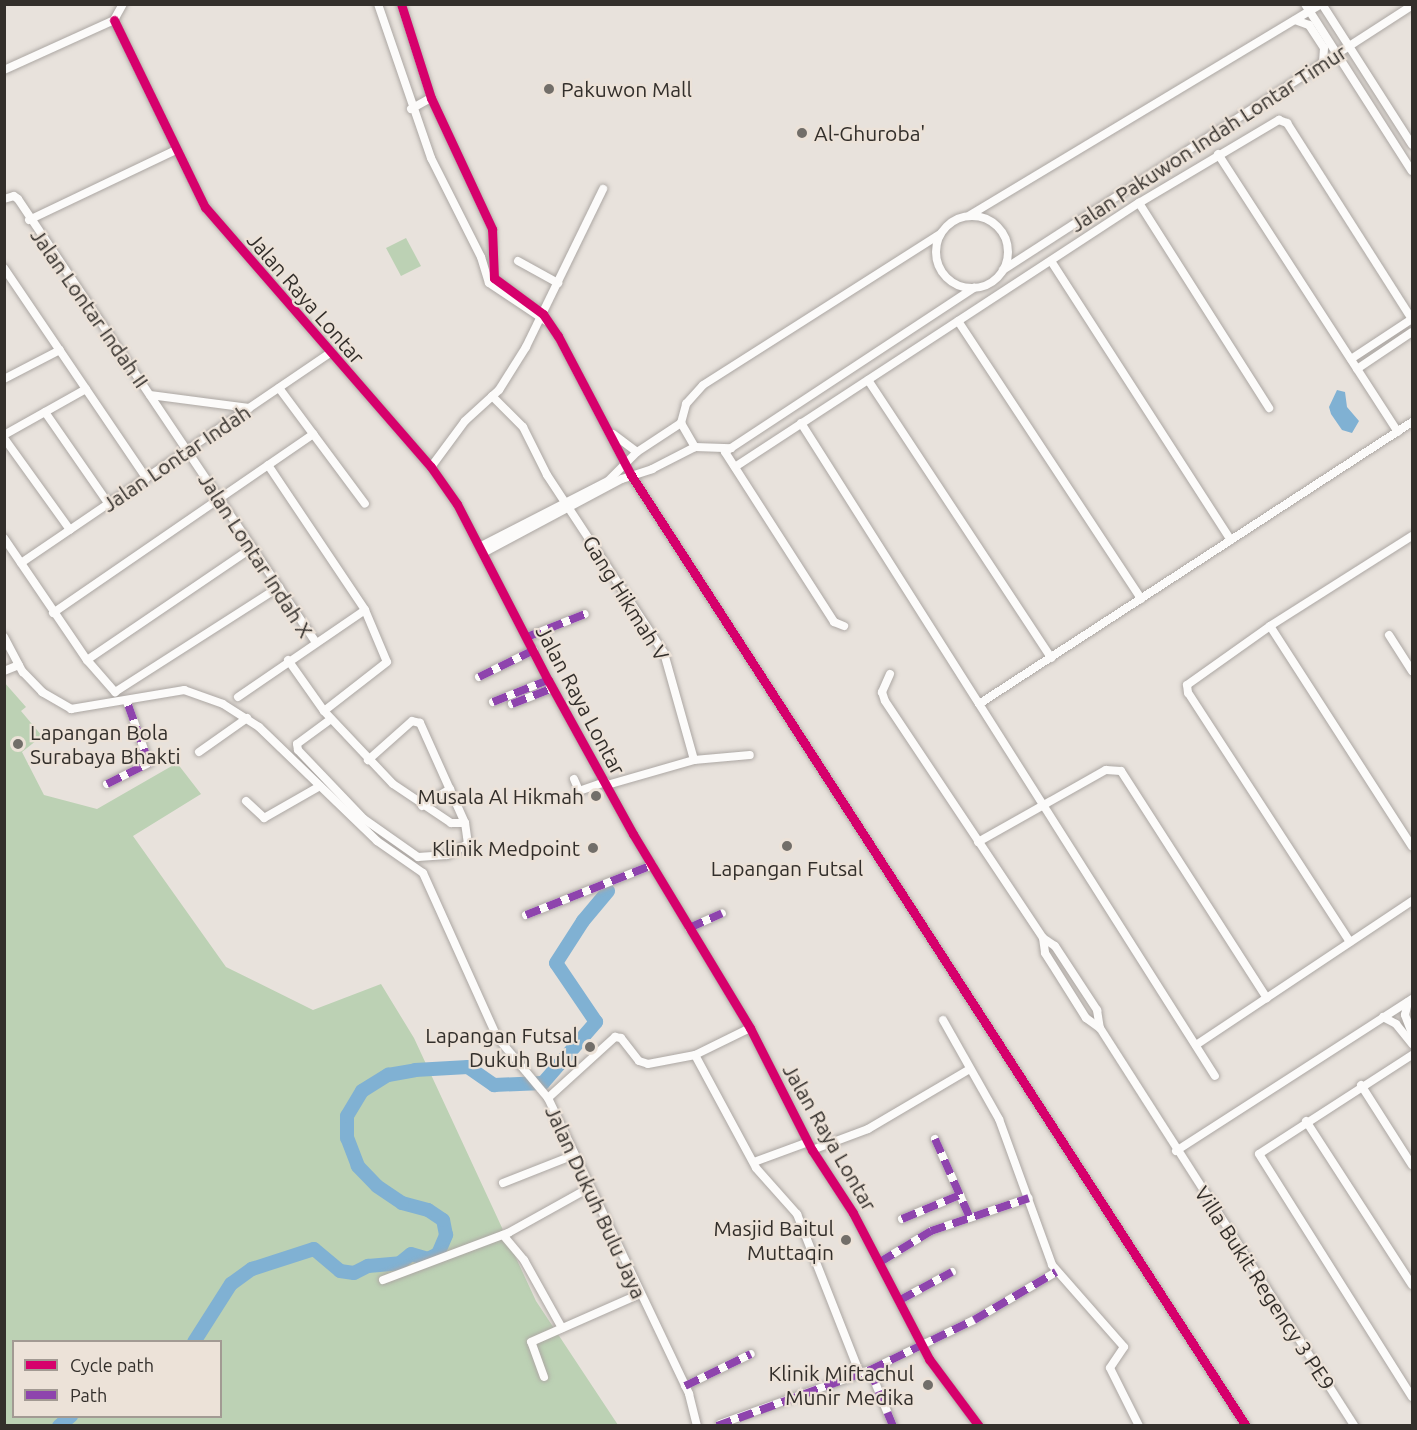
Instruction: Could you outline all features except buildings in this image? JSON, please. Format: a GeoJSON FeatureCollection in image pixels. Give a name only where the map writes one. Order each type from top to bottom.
{"type":"FeatureCollection","features":[{"type":"Feature","properties":{"kind":"street"},"geometry":{"type":"LineString","coordinates":[[4,70],[114,20],[123,4]]}},
{"type":"Feature","properties":{"kind":"street"},"geometry":{"type":"LineString","coordinates":[[378,4],[411,109],[489,283],[544,318]]}},
{"type":"Feature","properties":{"kind":"street"},"geometry":{"type":"LineString","coordinates":[[401,4],[432,98],[492,229],[494,278],[544,318],[608,429],[631,475],[1246,1425]]}},
{"type":"Feature","properties":{"kind":"street"},"geometry":{"type":"LineString","coordinates":[[569,505],[608,480],[637,452],[681,423],[686,404],[703,386],[940,234],[953,221],[970,215],[1295,20],[1307,8],[1321,4],[1413,145]]}},
{"type":"Feature","properties":{"kind":"street","name":"Jalan Pakuwon Indah Lontar Timur"},"geometry":{"type":"LineString","coordinates":[[1004,270],[1413,5]]}},
{"type":"Feature","properties":{"kind":"street"},"geometry":{"type":"LineString","coordinates":[[1307,8],[1413,171]]}},
{"type":"Feature","properties":{"kind":"street","name":"Jalan Raya Lontar"},"geometry":{"type":"LineString","coordinates":[[114,20],[176,150],[217,223],[431,467],[483,549],[531,651],[652,865],[750,1028],[810,1146],[880,1262],[922,1346],[979,1425]]}},
{"type":"Feature","properties":{"kind":"street"},"geometry":{"type":"LineString","coordinates":[[1295,20],[1309,25],[1324,48],[1323,63]]}},
{"type":"Feature","properties":{"kind":"street"},"geometry":{"type":"LineString","coordinates":[[411,109],[432,98]]}},
{"type":"Feature","properties":{"kind":"street"},"geometry":{"type":"LineString","coordinates":[[735,467],[1139,202],[1271,122],[1287,123],[1413,319],[1351,359]]}},
{"type":"Feature","properties":{"kind":"street","name":"Jalan Lontar Indah II"},"geometry":{"type":"LineString","coordinates":[[29,220],[176,150]]}},
{"type":"Feature","properties":{"kind":"street"},"geometry":{"type":"LineString","coordinates":[[1218,154],[1398,432]]}},
{"type":"Feature","properties":{"kind":"street"},"geometry":{"type":"LineString","coordinates":[[431,467],[465,421],[492,396],[544,318],[558,283],[603,189]]}},
{"type":"Feature","properties":{"kind":"street","name":"Jalan Lontar Indah II"},"geometry":{"type":"LineString","coordinates":[[4,199],[14,196],[18,199],[29,220],[187,450]]}},
{"type":"Feature","properties":{"kind":"street"},"geometry":{"type":"LineString","coordinates":[[1139,202],[1269,408]]}},
{"type":"Feature","properties":{"kind":"street"},"geometry":{"type":"LineString","coordinates":[[844,626],[834,622],[725,452],[974,288],[991,283],[1004,270],[1008,250],[1000,229],[992,221],[970,215]]}},
{"type":"Feature","properties":{"kind":"street"},"geometry":{"type":"LineString","coordinates":[[940,234],[936,244],[939,266],[953,282],[974,288]]}},
{"type":"Feature","properties":{"kind":"street"},"geometry":{"type":"LineString","coordinates":[[518,261],[558,283]]}},
{"type":"Feature","properties":{"kind":"street"},"geometry":{"type":"LineString","coordinates":[[1052,261],[1231,540]]}},
{"type":"Feature","properties":{"kind":"street"},"geometry":{"type":"LineString","coordinates":[[4,268],[146,478]]}},
{"type":"Feature","properties":{"kind":"street"},"geometry":{"type":"LineString","coordinates":[[958,321],[1141,599]]}},
{"type":"Feature","properties":{"kind":"street"},"geometry":{"type":"LineString","coordinates":[[1358,369],[1413,332]]}},
{"type":"Feature","properties":{"kind":"street"},"geometry":{"type":"LineString","coordinates":[[4,379],[60,350]]}},
{"type":"Feature","properties":{"kind":"street","name":"Jalan Lontar Indah"},"geometry":{"type":"LineString","coordinates":[[21,563],[330,352]]}},
{"type":"Feature","properties":{"kind":"street"},"geometry":{"type":"LineString","coordinates":[[868,380],[1050,658]]}},
{"type":"Feature","properties":{"kind":"street"},"geometry":{"type":"LineString","coordinates":[[70,530],[4,436],[86,388]]}},
{"type":"Feature","properties":{"kind":"street"},"geometry":{"type":"LineString","coordinates":[[279,388],[365,504]]}},
{"type":"Feature","properties":{"kind":"street","name":"Jalan Lontar Indah II"},"geometry":{"type":"LineString","coordinates":[[150,395],[249,408]]}},
{"type":"Feature","properties":{"kind":"street","name":"Gang Hikmah V"},"geometry":{"type":"LineString","coordinates":[[492,396],[523,427],[547,475],[569,505],[599,557],[664,653],[694,760]]}},
{"type":"Feature","properties":{"kind":"street"},"geometry":{"type":"LineString","coordinates":[[45,412],[108,503]]}},
{"type":"Feature","properties":{"kind":"street"},"geometry":{"type":"LineString","coordinates":[[979,704],[1413,422]]}},
{"type":"Feature","properties":{"kind":"street"},"geometry":{"type":"LineString","coordinates":[[681,423],[695,447]]}},
{"type":"Feature","properties":{"kind":"street"},"geometry":{"type":"LineString","coordinates":[[801,423],[1215,1076]]}},
{"type":"Feature","properties":{"kind":"street"},"geometry":{"type":"LineString","coordinates":[[608,429],[637,452]]}},
{"type":"Feature","properties":{"kind":"street"},"geometry":{"type":"LineString","coordinates":[[53,613],[313,434]]}},
{"type":"Feature","properties":{"kind":"street"},"geometry":{"type":"LineString","coordinates":[[483,549],[631,475],[652,469],[695,447],[730,448]]}},
{"type":"Feature","properties":{"kind":"street","name":"Jalan Lontar Indah X"},"geometry":{"type":"LineString","coordinates":[[187,450],[315,641],[238,697]]}},
{"type":"Feature","properties":{"kind":"street"},"geometry":{"type":"LineString","coordinates":[[268,465],[365,610],[387,664],[324,711]]}},
{"type":"Feature","properties":{"kind":"street"},"geometry":{"type":"LineString","coordinates":[[1350,942],[1188,693],[1187,685],[1193,677],[1270,626],[1413,536]]}},
{"type":"Feature","properties":{"kind":"street"},"geometry":{"type":"LineString","coordinates":[[4,538],[53,613],[111,691],[122,691],[279,587]]}},
{"type":"Feature","properties":{"kind":"street"},"geometry":{"type":"LineString","coordinates":[[87,660],[252,548]]}},
{"type":"Feature","properties":{"kind":"street"},"geometry":{"type":"LineString","coordinates":[[315,641],[365,610]]}},
{"type":"Feature","properties":{"kind":"street"},"geometry":{"type":"LineString","coordinates":[[526,637],[585,614]]}},
{"type":"Feature","properties":{"kind":"street"},"geometry":{"type":"LineString","coordinates":[[1270,626],[1413,846]]}},
{"type":"Feature","properties":{"kind":"street"},"geometry":{"type":"LineString","coordinates":[[1389,635],[1413,671]]}},
{"type":"Feature","properties":{"kind":"street","name":"Jalan Dukuh Bulu Jaya"},"geometry":{"type":"LineString","coordinates":[[4,637],[20,665],[42,692],[71,708],[127,702],[184,690],[224,704],[247,717],[377,841],[423,873],[498,1037],[537,1088],[548,1098],[685,1386],[698,1425]]}},
{"type":"Feature","properties":{"kind":"street"},"geometry":{"type":"LineString","coordinates":[[479,677],[531,651]]}},
{"type":"Feature","properties":{"kind":"street"},"geometry":{"type":"LineString","coordinates":[[288,660],[324,711],[368,760],[422,806],[451,823],[465,823]]}},
{"type":"Feature","properties":{"kind":"street"},"geometry":{"type":"LineString","coordinates":[[4,671],[20,665]]}},
{"type":"Feature","properties":{"kind":"street"},"geometry":{"type":"LineString","coordinates":[[890,674],[882,692],[885,701],[1043,938],[1055,946],[1097,1010],[1100,1028]]}},
{"type":"Feature","properties":{"kind":"street"},"geometry":{"type":"LineString","coordinates":[[493,702],[548,680]]}},
{"type":"Feature","properties":{"kind":"street"},"geometry":{"type":"LineString","coordinates":[[512,704],[553,688]]}},
{"type":"Feature","properties":{"kind":"street"},"geometry":{"type":"LineString","coordinates":[[107,784],[149,763],[127,702]]}},
{"type":"Feature","properties":{"kind":"street"},"geometry":{"type":"LineString","coordinates":[[199,752],[247,717]]}},
{"type":"Feature","properties":{"kind":"street"},"geometry":{"type":"LineString","coordinates":[[331,719],[297,744],[297,750],[364,819],[401,846],[425,858],[447,855],[468,844],[465,823],[426,732],[417,721],[368,760]]}},
{"type":"Feature","properties":{"kind":"street"},"geometry":{"type":"LineString","coordinates":[[574,779],[579,791],[694,760],[750,755]]}},
{"type":"Feature","properties":{"kind":"street"},"geometry":{"type":"LineString","coordinates":[[978,842],[1042,803],[1106,770],[1121,771],[1267,998]]}},
{"type":"Feature","properties":{"kind":"street"},"geometry":{"type":"LineString","coordinates":[[246,801],[264,818],[320,786]]}},
{"type":"Feature","properties":{"kind":"street"},"geometry":{"type":"LineString","coordinates":[[422,806],[450,789]]}},
{"type":"Feature","properties":{"kind":"street"},"geometry":{"type":"LineString","coordinates":[[525,915],[652,865]]}},
{"type":"Feature","properties":{"kind":"street"},"geometry":{"type":"LineString","coordinates":[[1196,1045],[1413,901]]}},
{"type":"Feature","properties":{"kind":"street"},"geometry":{"type":"LineString","coordinates":[[689,928],[722,913]]}},
{"type":"Feature","properties":{"kind":"street"},"geometry":{"type":"LineString","coordinates":[[1043,938],[1045,952],[1086,1018],[1100,1028]]}},
{"type":"Feature","properties":{"kind":"street"},"geometry":{"type":"LineString","coordinates":[[1176,1151],[1410,1000]]}},
{"type":"Feature","properties":{"kind":"street"},"geometry":{"type":"LineString","coordinates":[[1410,1000],[1405,1015],[1413,1033]]}},
{"type":"Feature","properties":{"kind":"street"},"geometry":{"type":"LineString","coordinates":[[1383,1017],[1396,1024],[1413,1044]]}},
{"type":"Feature","properties":{"kind":"street"},"geometry":{"type":"LineString","coordinates":[[944,1020],[968,1070],[999,1119],[1056,1272],[1122,1344],[1124,1350],[1110,1368],[1140,1425]]}},
{"type":"Feature","properties":{"kind":"street"},"geometry":{"type":"LineString","coordinates":[[548,1098],[617,1036],[645,1064],[695,1055],[750,1028]]}},
{"type":"Feature","properties":{"kind":"street","name":"Villa Bukit Regency 3 PE9"},"geometry":{"type":"LineString","coordinates":[[1100,1028],[1176,1151],[1355,1425]]}},
{"type":"Feature","properties":{"kind":"street"},"geometry":{"type":"LineString","coordinates":[[1413,1054],[1265,1147],[1259,1154],[1260,1161],[1413,1397]]}},
{"type":"Feature","properties":{"kind":"street"},"geometry":{"type":"LineString","coordinates":[[695,1055],[754,1162],[797,1214],[860,1374]]}},
{"type":"Feature","properties":{"kind":"street"},"geometry":{"type":"LineString","coordinates":[[754,1162],[868,1129],[968,1070]]}},
{"type":"Feature","properties":{"kind":"street"},"geometry":{"type":"LineString","coordinates":[[1361,1085],[1413,1165]]}},
{"type":"Feature","properties":{"kind":"street"},"geometry":{"type":"LineString","coordinates":[[1306,1121],[1413,1285]]}},
{"type":"Feature","properties":{"kind":"street"},"geometry":{"type":"LineString","coordinates":[[935,1139],[970,1218]]}},
{"type":"Feature","properties":{"kind":"street"},"geometry":{"type":"LineString","coordinates":[[503,1183],[574,1155]]}},
{"type":"Feature","properties":{"kind":"street"},"geometry":{"type":"LineString","coordinates":[[383,1280],[503,1235],[589,1188]]}},
{"type":"Feature","properties":{"kind":"street"},"geometry":{"type":"LineString","coordinates":[[902,1219],[960,1195]]}},
{"type":"Feature","properties":{"kind":"street"},"geometry":{"type":"LineString","coordinates":[[880,1262],[931,1231],[1029,1198]]}},
{"type":"Feature","properties":{"kind":"street"},"geometry":{"type":"LineString","coordinates":[[503,1235],[524,1260],[562,1328]]}},
{"type":"Feature","properties":{"kind":"street"},"geometry":{"type":"LineString","coordinates":[[900,1300],[952,1272]]}},
{"type":"Feature","properties":{"kind":"street"},"geometry":{"type":"LineString","coordinates":[[720,1424],[870,1370],[922,1346],[1056,1272]]}},
{"type":"Feature","properties":{"kind":"street"},"geometry":{"type":"LineString","coordinates":[[544,1377],[530,1343],[640,1294]]}},
{"type":"Feature","properties":{"kind":"street"},"geometry":{"type":"LineString","coordinates":[[685,1386],[751,1354]]}},
{"type":"Feature","properties":{"kind":"street"},"geometry":{"type":"LineString","coordinates":[[870,1370],[893,1425]]}},
{"type":"Feature","properties":{"kind":"green space"},"geometry":{"type":"Polygon","coordinates":[[[406,238],[421,266],[401,276],[386,248],[406,238]]]}},
{"type":"Feature","properties":{"kind":"green space"},"geometry":{"type":"Polygon","coordinates":[[[4,682],[26,707],[21,711],[42,736],[22,752],[44,795],[97,809],[177,763],[201,794],[133,836],[226,967],[313,1010],[381,984],[414,1038],[536,1301],[618,1425],[5,1425],[4,682]]]}},
{"type":"Feature","properties":{"kind":"water"},"geometry":{"type":"Polygon","coordinates":[[[1337,390],[1345,392],[1347,407],[1359,421],[1352,433],[1342,430],[1331,414],[1329,407],[1337,390]]]}},
{"type":"Feature","properties":{"kind":"waterway"},"geometry":{"type":"LineString","coordinates":[[195,1340],[231,1284],[252,1269],[314,1249],[340,1271],[354,1273],[368,1266],[400,1263],[411,1254],[428,1259],[438,1254],[446,1235],[443,1220],[428,1210],[402,1203],[377,1186],[358,1166],[347,1138],[347,1116],[362,1091],[388,1075],[415,1070],[468,1067],[494,1085],[543,1083],[596,1022],[556,963],[583,921],[608,891]]}},
{"type":"Feature","properties":{"kind":"waterway"},"geometry":{"type":"LineString","coordinates":[[59,1426],[69,1418]]}},
{"type":"Feature","properties":{"kind":"marked path"},"geometry":{"type":"LineString","coordinates":[[527,637],[585,614]]}},
{"type":"Feature","properties":{"kind":"marked path"},"geometry":{"type":"LineString","coordinates":[[479,677],[534,650]]}},
{"type":"Feature","properties":{"kind":"marked path"},"geometry":{"type":"LineString","coordinates":[[493,702],[548,680]]}},
{"type":"Feature","properties":{"kind":"marked path"},"geometry":{"type":"LineString","coordinates":[[512,704],[553,688]]}},
{"type":"Feature","properties":{"kind":"marked path"},"geometry":{"type":"LineString","coordinates":[[107,784],[149,763],[127,702]]}},
{"type":"Feature","properties":{"kind":"marked path"},"geometry":{"type":"LineString","coordinates":[[526,915],[652,865]]}},
{"type":"Feature","properties":{"kind":"marked path"},"geometry":{"type":"LineString","coordinates":[[689,928],[722,913]]}},
{"type":"Feature","properties":{"kind":"marked path"},"geometry":{"type":"LineString","coordinates":[[935,1139],[970,1218]]}},
{"type":"Feature","properties":{"kind":"marked path"},"geometry":{"type":"LineString","coordinates":[[902,1219],[960,1195]]}},
{"type":"Feature","properties":{"kind":"marked path"},"geometry":{"type":"LineString","coordinates":[[880,1262],[931,1231],[1029,1198]]}},
{"type":"Feature","properties":{"kind":"marked path"},"geometry":{"type":"LineString","coordinates":[[900,1300],[952,1272]]}},
{"type":"Feature","properties":{"kind":"marked path"},"geometry":{"type":"LineString","coordinates":[[717,1426],[870,1370],[974,1320],[1056,1272]]}},
{"type":"Feature","properties":{"kind":"marked path"},"geometry":{"type":"LineString","coordinates":[[685,1386],[751,1354]]}},
{"type":"Feature","properties":{"kind":"marked path"},"geometry":{"type":"LineString","coordinates":[[870,1370],[893,1426]]}},
{"type":"Feature","properties":{"kind":"cycle path"},"geometry":{"type":"LineString","coordinates":[[401,4],[431,98],[492,229],[494,278],[543,314],[558,336],[631,475],[1246,1426]]}},
{"type":"Feature","properties":{"kind":"cycle path"},"geometry":{"type":"LineString","coordinates":[[114,20],[205,207],[431,467],[457,504],[548,680],[633,834],[750,1028],[812,1150],[853,1213],[929,1359],[979,1426]]}},
{"type":"Feature","properties":{"kind":"place","name":"Pakuwon Mall"},"geometry":{"type":"Point","coordinates":[549,89]}},
{"type":"Feature","properties":{"kind":"place","name":"Al-Ghuroba'"},"geometry":{"type":"Point","coordinates":[802,133]}},
{"type":"Feature","properties":{"kind":"place","name":"Lapangan Bola Surabaya Bhakti"},"geometry":{"type":"Point","coordinates":[18,744]}},
{"type":"Feature","properties":{"kind":"place","name":"Musala Al Hikmah"},"geometry":{"type":"Point","coordinates":[596,796]}},
{"type":"Feature","properties":{"kind":"place","name":"Lapangan Futsal"},"geometry":{"type":"Point","coordinates":[787,846]}},
{"type":"Feature","properties":{"kind":"place","name":"Klinik Medpoint"},"geometry":{"type":"Point","coordinates":[593,848]}},
{"type":"Feature","properties":{"kind":"place","name":"Lapangan Futsal Dukuh Bulu"},"geometry":{"type":"Point","coordinates":[590,1047]}},
{"type":"Feature","properties":{"kind":"place","name":"Masjid Baitul Muttaqin"},"geometry":{"type":"Point","coordinates":[846,1240]}},
{"type":"Feature","properties":{"kind":"place","name":"Klinik Miftachul Munir Medika"},"geometry":{"type":"Point","coordinates":[928,1385]}}]}
